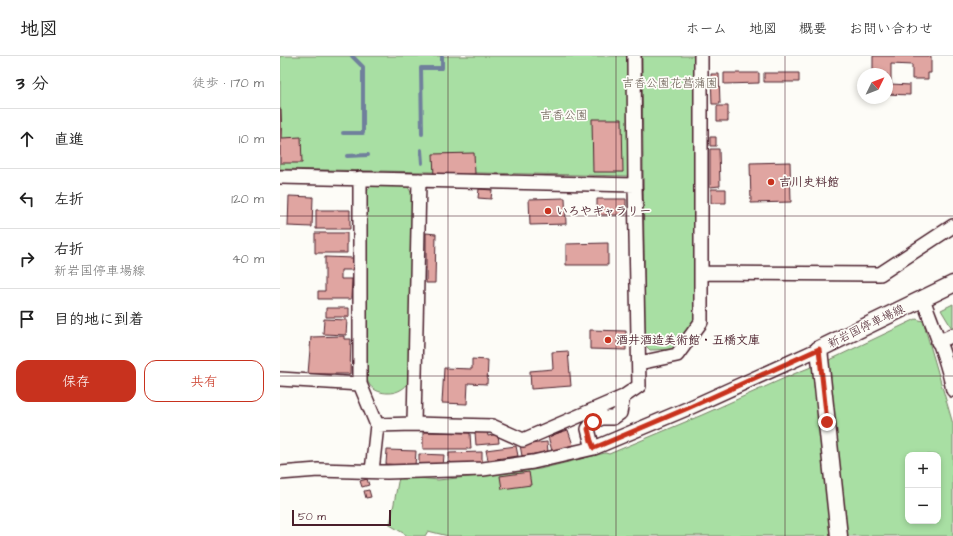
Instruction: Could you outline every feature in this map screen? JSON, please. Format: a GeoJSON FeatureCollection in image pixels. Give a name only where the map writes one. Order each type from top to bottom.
{"type":"FeatureCollection","features":[{"type":"Feature","properties":{"kind":"main road","name":"新岩国停車場線"},"geometry":{"type":"LineString","coordinates":[[839,536],[819,349],[953,284]]}},
{"type":"Feature","properties":{"kind":"street"},"geometry":{"type":"LineString","coordinates":[[377,425],[414,424],[492,426],[523,440],[623,397],[639,386],[634,56]]}},
{"type":"Feature","properties":{"kind":"street"},"geometry":{"type":"LineString","coordinates":[[639,363],[677,355],[701,322],[700,56]]}},
{"type":"Feature","properties":{"kind":"street"},"geometry":{"type":"LineString","coordinates":[[280,177],[635,185]]}},
{"type":"Feature","properties":{"kind":"street"},"geometry":{"type":"LineString","coordinates":[[360,178],[360,384],[377,425],[372,471]]}},
{"type":"Feature","properties":{"kind":"street"},"geometry":{"type":"LineString","coordinates":[[414,424],[419,180]]}},
{"type":"Feature","properties":{"kind":"street"},"geometry":{"type":"LineString","coordinates":[[701,273],[880,274],[953,226]]}},
{"type":"Feature","properties":{"kind":"street"},"geometry":{"type":"LineString","coordinates":[[923,299],[951,379],[953,390]]}},
{"type":"Feature","properties":{"kind":"street"},"geometry":{"type":"LineString","coordinates":[[938,342],[953,335]]}},
{"type":"Feature","properties":{"kind":"street"},"geometry":{"type":"LineString","coordinates":[[280,473],[318,470],[424,471],[483,469],[533,462],[594,448],[688,408],[819,349]]}},
{"type":"Feature","properties":{"kind":"street"},"geometry":{"type":"LineString","coordinates":[[280,379],[360,384]]}},
{"type":"Feature","properties":{"kind":"street"},"geometry":{"type":"LineString","coordinates":[[594,448],[588,429],[593,422],[602,418],[613,418],[620,413],[623,397]]}},
{"type":"Feature","properties":{"kind":"green space","name":"吉香公園"},"geometry":{"type":"Polygon","coordinates":[[[280,56],[628,56],[629,176],[280,169],[280,56]]]}},
{"type":"Feature","properties":{"kind":"green space","name":"吉香公園花菖蒲園"},"geometry":{"type":"Polygon","coordinates":[[[642,56],[696,56],[694,323],[676,349],[650,350],[645,345],[642,56]]]}},
{"type":"Feature","properties":{"kind":"green space"},"geometry":{"type":"Polygon","coordinates":[[[372,185],[408,187],[412,194],[409,382],[404,388],[393,393],[383,393],[374,389],[370,386],[366,376],[367,191],[372,185]]]}},
{"type":"Feature","properties":{"kind":"green space"},"geometry":{"type":"Polygon","coordinates":[[[953,304],[953,330],[941,310],[953,304]]]}},
{"type":"Feature","properties":{"kind":"green space"},"geometry":{"type":"Polygon","coordinates":[[[916,319],[923,321],[953,424],[953,536],[448,536],[428,531],[425,536],[408,536],[390,525],[400,476],[438,480],[488,475],[540,469],[605,453],[609,454],[834,358],[916,319]]]}},
{"type":"Feature","properties":{"kind":"building"},"geometry":{"type":"Polygon","coordinates":[[[873,56],[931,56],[931,73],[928,73],[928,79],[912,79],[912,65],[891,64],[891,68],[873,68],[873,56]]]}},
{"type":"Feature","properties":{"kind":"building"},"geometry":{"type":"Polygon","coordinates":[[[724,73],[759,73],[759,83],[724,84],[724,73]]]}},
{"type":"Feature","properties":{"kind":"building"},"geometry":{"type":"Polygon","coordinates":[[[764,73],[799,73],[799,82],[764,82],[764,73]]]}},
{"type":"Feature","properties":{"kind":"building"},"geometry":{"type":"Polygon","coordinates":[[[711,74],[719,74],[720,104],[712,104],[711,74]]]}},
{"type":"Feature","properties":{"kind":"building"},"geometry":{"type":"Polygon","coordinates":[[[893,84],[910,85],[910,95],[893,94],[893,84]]]}},
{"type":"Feature","properties":{"kind":"building"},"geometry":{"type":"Polygon","coordinates":[[[717,106],[728,106],[728,121],[717,121],[717,106]]]}},
{"type":"Feature","properties":{"kind":"building"},"geometry":{"type":"Polygon","coordinates":[[[280,109],[282,138],[301,137],[302,163],[280,163],[280,109]]]}},
{"type":"Feature","properties":{"kind":"building"},"geometry":{"type":"Polygon","coordinates":[[[592,119],[622,119],[623,172],[593,172],[592,119]]]}},
{"type":"Feature","properties":{"kind":"building"},"geometry":{"type":"Polygon","coordinates":[[[710,137],[716,137],[716,146],[710,146],[710,137]]]}},
{"type":"Feature","properties":{"kind":"building"},"geometry":{"type":"Polygon","coordinates":[[[710,149],[719,149],[720,186],[710,187],[710,149]]]}},
{"type":"Feature","properties":{"kind":"building"},"geometry":{"type":"Polygon","coordinates":[[[474,153],[475,174],[434,176],[433,154],[474,153]]]}},
{"type":"Feature","properties":{"kind":"building","name":"吉川史料館"},"geometry":{"type":"Polygon","coordinates":[[[790,162],[791,202],[751,203],[750,163],[790,162]]]}},
{"type":"Feature","properties":{"kind":"building"},"geometry":{"type":"Polygon","coordinates":[[[479,189],[492,190],[491,199],[478,198],[479,189]]]}},
{"type":"Feature","properties":{"kind":"building"},"geometry":{"type":"Polygon","coordinates":[[[711,189],[726,189],[726,203],[711,203],[711,189]]]}},
{"type":"Feature","properties":{"kind":"building"},"geometry":{"type":"Polygon","coordinates":[[[289,196],[313,197],[312,227],[288,226],[289,196]]]}},
{"type":"Feature","properties":{"kind":"building","name":"いろやギャラリー"},"geometry":{"type":"Polygon","coordinates":[[[565,198],[566,224],[530,225],[529,199],[565,198]]]}},
{"type":"Feature","properties":{"kind":"building"},"geometry":{"type":"Polygon","coordinates":[[[597,199],[626,199],[626,215],[597,215],[597,199]]]}},
{"type":"Feature","properties":{"kind":"building"},"geometry":{"type":"Polygon","coordinates":[[[316,210],[350,210],[350,229],[316,229],[316,210]]]}},
{"type":"Feature","properties":{"kind":"building"},"geometry":{"type":"Polygon","coordinates":[[[315,233],[347,233],[347,253],[315,253],[315,233]]]}},
{"type":"Feature","properties":{"kind":"building"},"geometry":{"type":"Polygon","coordinates":[[[426,233],[436,234],[435,283],[426,283],[426,233]]]}},
{"type":"Feature","properties":{"kind":"building"},"geometry":{"type":"Polygon","coordinates":[[[608,243],[608,265],[566,265],[566,244],[608,243]]]}},
{"type":"Feature","properties":{"kind":"building"},"geometry":{"type":"Polygon","coordinates":[[[325,257],[353,258],[353,270],[341,270],[341,279],[352,279],[351,299],[318,299],[318,291],[325,291],[325,257]]]}},
{"type":"Feature","properties":{"kind":"building"},"geometry":{"type":"Polygon","coordinates":[[[326,308],[349,308],[349,317],[326,317],[326,308]]]}},
{"type":"Feature","properties":{"kind":"building"},"geometry":{"type":"Polygon","coordinates":[[[324,319],[347,320],[346,335],[323,334],[324,319]]]}},
{"type":"Feature","properties":{"kind":"building","name":"酒井酒造美術館・五橋文庫"},"geometry":{"type":"Polygon","coordinates":[[[590,330],[626,331],[626,350],[590,349],[590,330]]]}},
{"type":"Feature","properties":{"kind":"building"},"geometry":{"type":"Polygon","coordinates":[[[344,336],[344,339],[351,339],[350,374],[308,374],[311,337],[344,336]]]}},
{"type":"Feature","properties":{"kind":"building"},"geometry":{"type":"Polygon","coordinates":[[[568,351],[571,386],[531,389],[530,371],[553,369],[552,352],[568,351]]]}},
{"type":"Feature","properties":{"kind":"building"},"geometry":{"type":"Polygon","coordinates":[[[472,359],[488,360],[487,384],[468,383],[467,404],[442,403],[444,368],[472,369],[472,359]]]}},
{"type":"Feature","properties":{"kind":"building"},"geometry":{"type":"Polygon","coordinates":[[[568,430],[573,445],[552,451],[548,436],[568,430]]]}},
{"type":"Feature","properties":{"kind":"building"},"geometry":{"type":"Polygon","coordinates":[[[487,431],[488,436],[498,434],[499,443],[476,445],[475,432],[487,431]]]}},
{"type":"Feature","properties":{"kind":"building"},"geometry":{"type":"Polygon","coordinates":[[[423,432],[470,433],[471,449],[423,449],[423,432]]]}},
{"type":"Feature","properties":{"kind":"building"},"geometry":{"type":"Polygon","coordinates":[[[547,442],[548,452],[522,456],[520,445],[547,442]]]}},
{"type":"Feature","properties":{"kind":"building"},"geometry":{"type":"Polygon","coordinates":[[[516,446],[518,456],[488,460],[486,450],[516,446]]]}},
{"type":"Feature","properties":{"kind":"building"},"geometry":{"type":"Polygon","coordinates":[[[387,450],[416,451],[415,466],[386,464],[387,450]]]}},
{"type":"Feature","properties":{"kind":"building"},"geometry":{"type":"Polygon","coordinates":[[[482,452],[482,464],[449,464],[449,453],[482,452]]]}},
{"type":"Feature","properties":{"kind":"building"},"geometry":{"type":"Polygon","coordinates":[[[419,454],[444,455],[443,466],[419,465],[419,454]]]}},
{"type":"Feature","properties":{"kind":"building"},"geometry":{"type":"Polygon","coordinates":[[[529,472],[531,485],[502,489],[500,476],[529,472]]]}},
{"type":"Feature","properties":{"kind":"building"},"geometry":{"type":"Polygon","coordinates":[[[367,479],[369,485],[362,487],[360,481],[367,479]]]}},
{"type":"Feature","properties":{"kind":"building"},"geometry":{"type":"Polygon","coordinates":[[[369,490],[371,497],[366,498],[364,491],[369,490]]]}},
{"type":"Feature","properties":{"kind":"waterway"},"geometry":{"type":"LineString","coordinates":[[343,133],[363,133],[363,67],[352,56]]}},
{"type":"Feature","properties":{"kind":"waterway"},"geometry":{"type":"LineString","coordinates":[[422,134],[421,68],[442,68],[442,56]]}},
{"type":"Feature","properties":{"kind":"waterway"},"geometry":{"type":"LineString","coordinates":[[421,150],[422,163]]}},
{"type":"Feature","properties":{"kind":"waterway"},"geometry":{"type":"LineString","coordinates":[[347,156],[368,155]]}},
{"type":"Feature","properties":{"kind":"place","name":"吉川史料館"},"geometry":{"type":"Point","coordinates":[771,182]}},
{"type":"Feature","properties":{"kind":"place","name":"いろやギャラリー"},"geometry":{"type":"Point","coordinates":[548,211]}},
{"type":"Feature","properties":{"kind":"place","name":"酒井酒造美術館・五橋文庫"},"geometry":{"type":"Point","coordinates":[608,340]}},
{"type":"Feature","properties":{"kind":"route"},"geometry":{"type":"LineString","coordinates":[[593,422],[588,429],[594,448],[688,408],[819,349],[827,422]]}}]}
